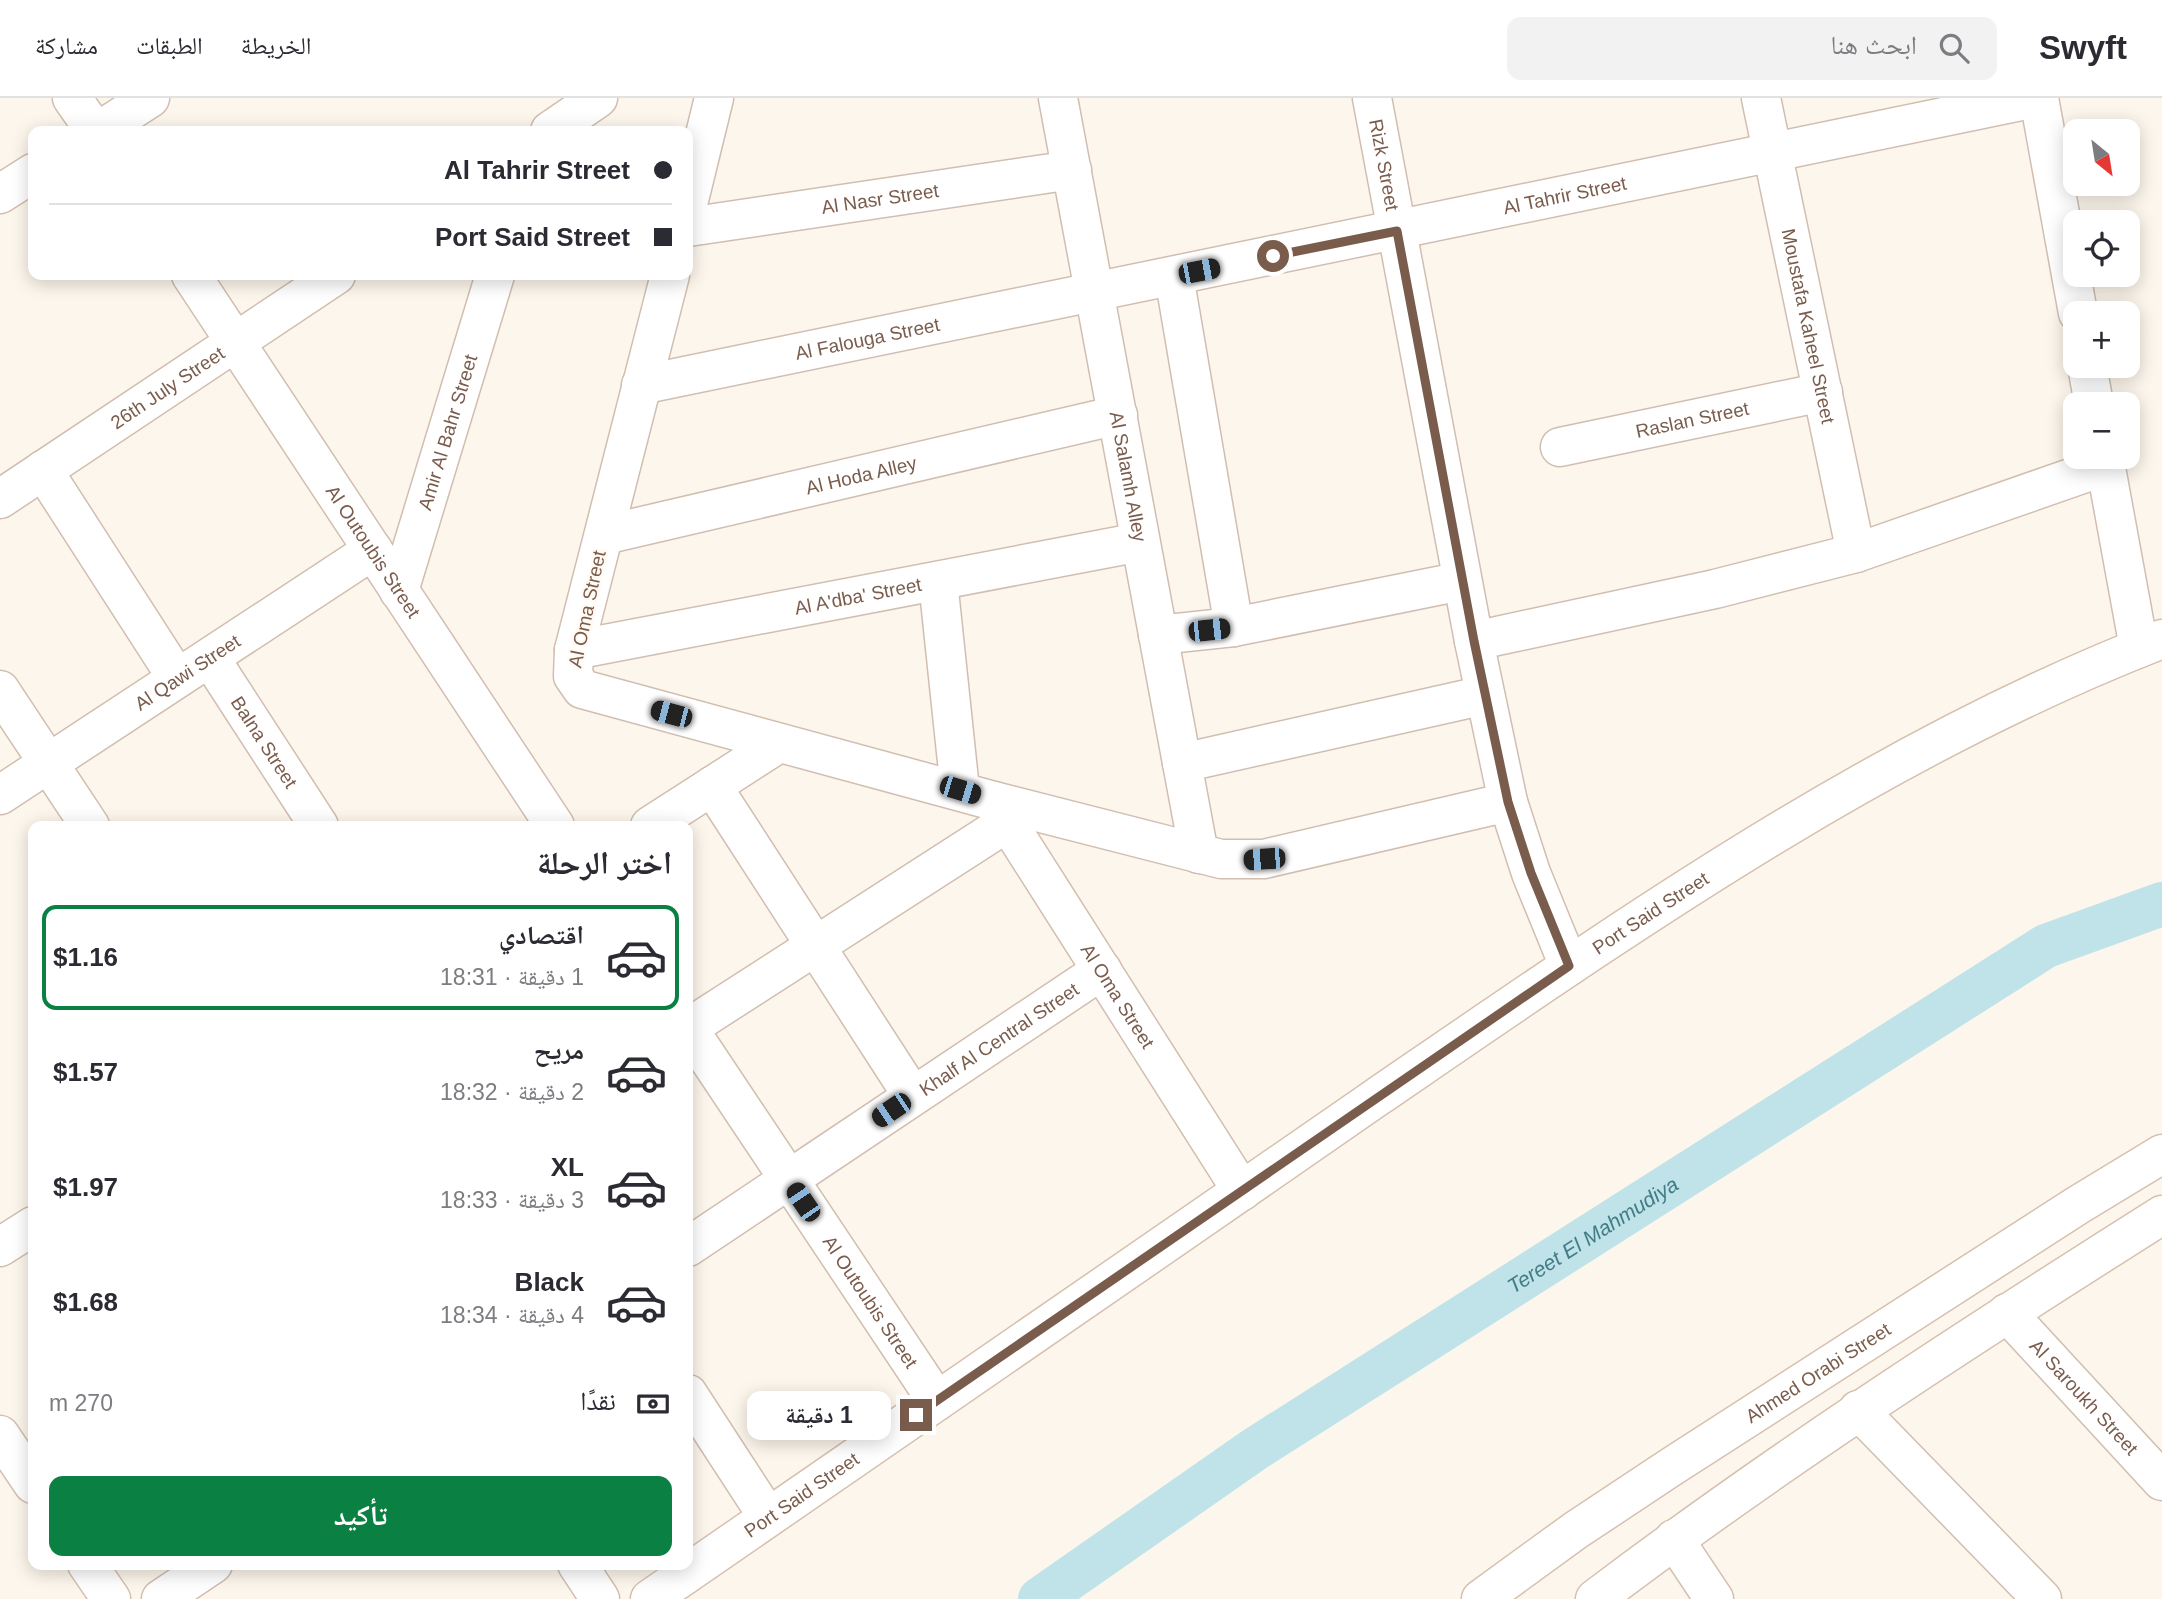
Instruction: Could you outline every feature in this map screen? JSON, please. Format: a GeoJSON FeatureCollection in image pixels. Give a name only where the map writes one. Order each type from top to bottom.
{"type":"FeatureCollection","features":[{"type":"Feature","properties":{"kind":"street"},"geometry":{"type":"LineString","coordinates":[[72,98],[93,126]]}},
{"type":"Feature","properties":{"kind":"street"},"geometry":{"type":"LineString","coordinates":[[105,126],[150,98]]}},
{"type":"Feature","properties":{"kind":"street"},"geometry":{"type":"LineString","coordinates":[[541,126],[549,98]]}},
{"type":"Feature","properties":{"kind":"street"},"geometry":{"type":"LineString","coordinates":[[557,126],[598,98]]}},
{"type":"Feature","properties":{"kind":"street"},"geometry":{"type":"LineString","coordinates":[[693,184],[714,98]]}},
{"type":"Feature","properties":{"kind":"street","name":"Al Salamh Alley"},"geometry":{"type":"LineString","coordinates":[[1058,98],[1199,854]]}},
{"type":"Feature","properties":{"kind":"street","name":"Rizk Street"},"geometry":{"type":"LineString","coordinates":[[1372,98],[1462,580],[1508,802],[1531,873],[1569,966]]}},
{"type":"Feature","properties":{"kind":"street","name":"Moustafa Kaheel Street"},"geometry":{"type":"LineString","coordinates":[[1760,98],[1856,553]]}},
{"type":"Feature","properties":{"kind":"street"},"geometry":{"type":"LineString","coordinates":[[2037,98],[2076,301]]}},
{"type":"Feature","properties":{"kind":"street","name":"Al Tahrir Street"},"geometry":{"type":"LineString","coordinates":[[1095,293],[2037,98]]}},
{"type":"Feature","properties":{"kind":"street","name":"Al Nasr Street"},"geometry":{"type":"LineString","coordinates":[[693,226],[1072,170]]}},
{"type":"Feature","properties":{"kind":"street"},"geometry":{"type":"LineString","coordinates":[[0,194],[28,176]]}},
{"type":"Feature","properties":{"kind":"street"},"geometry":{"type":"LineString","coordinates":[[1174,276],[1234,627]]}},
{"type":"Feature","properties":{"kind":"street","name":"Al Outoubis Street"},"geometry":{"type":"LineString","coordinates":[[194,280],[552,821]]}},
{"type":"Feature","properties":{"kind":"street","name":"26th July Street"},"geometry":{"type":"LineString","coordinates":[[0,499],[329,280]]}},
{"type":"Feature","properties":{"kind":"street","name":"Amir Al Bahr Street"},"geometry":{"type":"LineString","coordinates":[[400,591],[493,280]]}},
{"type":"Feature","properties":{"kind":"street","name":"Al Oma Street"},"geometry":{"type":"LineString","coordinates":[[669,280],[574,650],[573,676],[582,689],[987,804],[1221,859],[1264,859],[1508,802]]}},
{"type":"Feature","properties":{"kind":"street","name":"Al Falouga Street"},"geometry":{"type":"LineString","coordinates":[[641,385],[1095,293]]}},
{"type":"Feature","properties":{"kind":"street","name":"Raslan Street"},"geometry":{"type":"LineString","coordinates":[[1560,447],[1823,392]]}},
{"type":"Feature","properties":{"kind":"street","name":"Al Hoda Alley"},"geometry":{"type":"LineString","coordinates":[[604,535],[1118,415]]}},
{"type":"Feature","properties":{"kind":"street"},"geometry":{"type":"LineString","coordinates":[[1474,641],[1715,589],[1856,553],[2082,469]]}},
{"type":"Feature","properties":{"kind":"street"},"geometry":{"type":"LineString","coordinates":[[2106,469],[2151,643]]}},
{"type":"Feature","properties":{"kind":"street"},"geometry":{"type":"LineString","coordinates":[[43,470],[177,678]]}},
{"type":"Feature","properties":{"kind":"street","name":"Al A'dba' Street"},"geometry":{"type":"LineString","coordinates":[[574,650],[1140,542]]}},
{"type":"Feature","properties":{"kind":"street","name":"Al Qawi Street"},"geometry":{"type":"LineString","coordinates":[[0,795],[373,550]]}},
{"type":"Feature","properties":{"kind":"street"},"geometry":{"type":"LineString","coordinates":[[693,1025],[816,947],[987,804],[938,580]]}},
{"type":"Feature","properties":{"kind":"street"},"geometry":{"type":"LineString","coordinates":[[1158,635],[1234,627],[1462,580]]}},
{"type":"Feature","properties":{"kind":"street","name":"Port Said Street"},"geometry":{"type":"LineString","coordinates":[[693,1569],[1569,966],[1789,824],[1903,759],[2020,701],[2151,643]]}},
{"type":"Feature","properties":{"kind":"street","name":"Balna Street"},"geometry":{"type":"LineString","coordinates":[[210,658],[316,821]]}},
{"type":"Feature","properties":{"kind":"street"},"geometry":{"type":"LineString","coordinates":[[0,690],[87,821]]}},
{"type":"Feature","properties":{"kind":"street"},"geometry":{"type":"LineString","coordinates":[[1182,764],[1485,695]]}},
{"type":"Feature","properties":{"kind":"street"},"geometry":{"type":"LineString","coordinates":[[658,821],[779,743]]}},
{"type":"Feature","properties":{"kind":"street"},"geometry":{"type":"LineString","coordinates":[[712,786],[912,1095]]}},
{"type":"Feature","properties":{"kind":"street","name":"Al Oma Street"},"geometry":{"type":"LineString","coordinates":[[987,804],[1102,970],[1242,1191]]}},
{"type":"Feature","properties":{"kind":"street","name":"Khalf Al Central Street"},"geometry":{"type":"LineString","coordinates":[[693,1244],[1102,970]]}},
{"type":"Feature","properties":{"kind":"street","name":"Al Outoubis Street"},"geometry":{"type":"LineString","coordinates":[[693,1036],[937,1401]]}},
{"type":"Feature","properties":{"kind":"street","name":"Ahmed Orabi Street"},"geometry":{"type":"LineString","coordinates":[[1481,1599],[1671,1467],[2078,1205],[2162,1154]]}},
{"type":"Feature","properties":{"kind":"street"},"geometry":{"type":"LineString","coordinates":[[1595,1599],[1674,1539],[1858,1410],[2162,1215]]}},
{"type":"Feature","properties":{"kind":"street"},"geometry":{"type":"LineString","coordinates":[[0,1247],[28,1229]]}},
{"type":"Feature","properties":{"kind":"street","name":"Al Saroukh Street"},"geometry":{"type":"LineString","coordinates":[[2007,1313],[2162,1481]]}},
{"type":"Feature","properties":{"kind":"street"},"geometry":{"type":"LineString","coordinates":[[693,1402],[768,1517]]}},
{"type":"Feature","properties":{"kind":"street"},"geometry":{"type":"LineString","coordinates":[[1858,1410],[2042,1599]]}},
{"type":"Feature","properties":{"kind":"street"},"geometry":{"type":"LineString","coordinates":[[0,1435],[28,1477]]}},
{"type":"Feature","properties":{"kind":"street"},"geometry":{"type":"LineString","coordinates":[[1674,1539],[1714,1599]]}},
{"type":"Feature","properties":{"kind":"street"},"geometry":{"type":"LineString","coordinates":[[91,1570],[111,1599]]}},
{"type":"Feature","properties":{"kind":"street"},"geometry":{"type":"LineString","coordinates":[[161,1599],[204,1570]]}},
{"type":"Feature","properties":{"kind":"street"},"geometry":{"type":"LineString","coordinates":[[581,1570],[600,1599]]}},
{"type":"Feature","properties":{"kind":"street","name":"Port Said Street"},"geometry":{"type":"LineString","coordinates":[[649,1599],[691,1570]]}},
{"type":"Feature","properties":{"kind":"waterway","name":"Tereet El Mahmudiya"},"geometry":{"type":"LineString","coordinates":[[1040,1599],[1255,1449],[2046,946],[2162,904]]}},
{"type":"Feature","properties":{"kind":"route"},"geometry":{"type":"LineString","coordinates":[[916,1415],[1569,966],[1531,873],[1508,802],[1474,641],[1397,231],[1273,256]]}}]}
